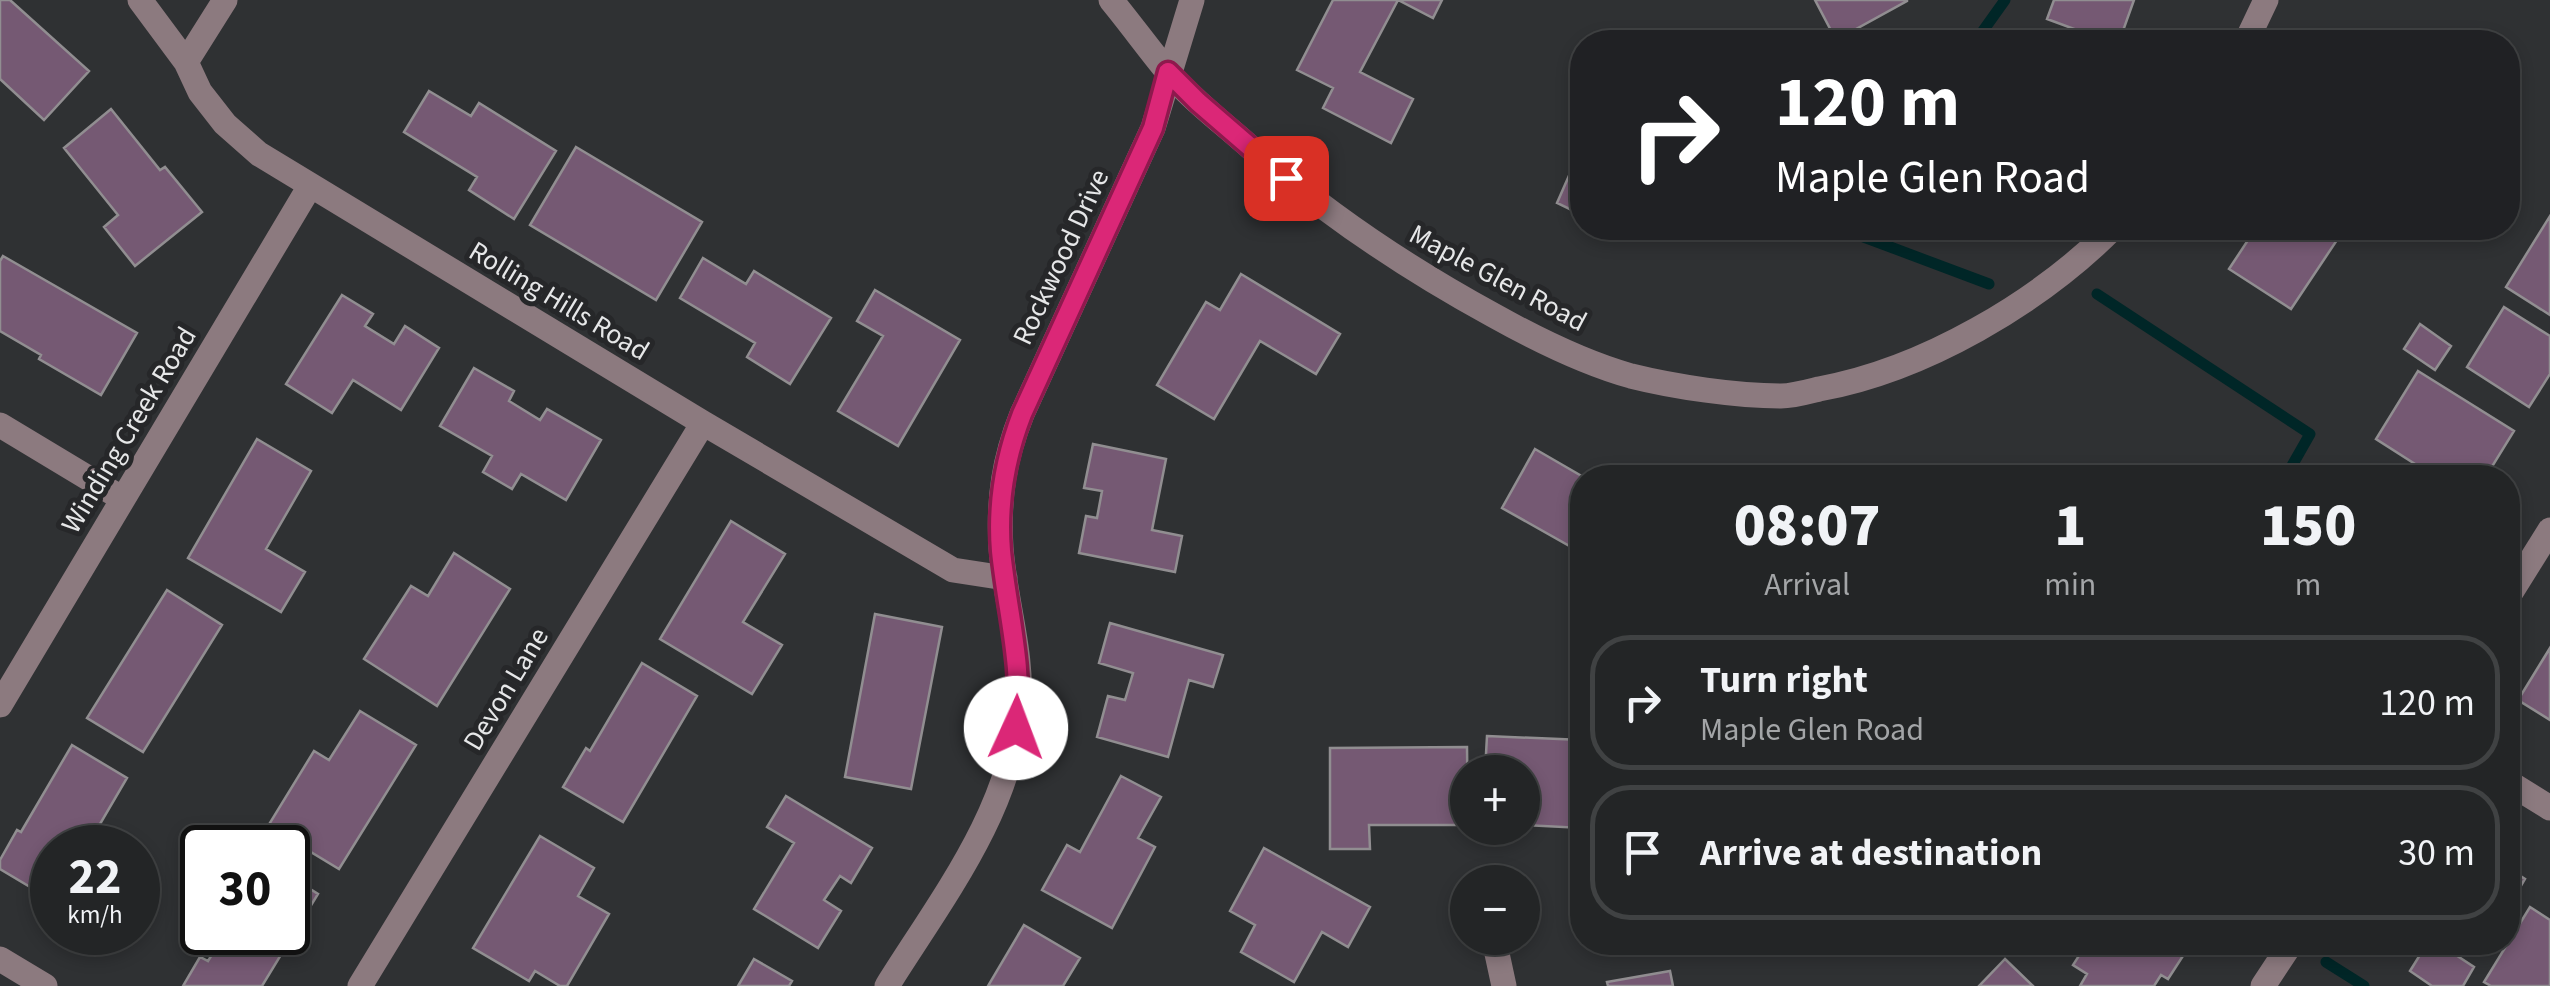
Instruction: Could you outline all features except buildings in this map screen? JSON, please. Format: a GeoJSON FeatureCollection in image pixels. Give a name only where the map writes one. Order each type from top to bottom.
{"type":"FeatureCollection","features":[{"type":"Feature","properties":{"kind":"street","name":"Rolling Hills Road"},"geometry":{"type":"LineString","coordinates":[[140,0],[186,62],[200,92],[225,124],[259,154],[702,424],[953,570],[1006,578]]}},
{"type":"Feature","properties":{"kind":"street"},"geometry":{"type":"LineString","coordinates":[[186,62],[225,0]]}},
{"type":"Feature","properties":{"kind":"street","name":"Maple Glen Road"},"geometry":{"type":"LineString","coordinates":[[1111,0],[1168,72],[1198,102],[1356,232],[1424,278],[1535,338],[1630,375],[1673,384],[1784,396],[1849,384],[1922,356],[1970,332],[2061,274],[2099,240]]}},
{"type":"Feature","properties":{"kind":"street","name":"Rockwood Drive"},"geometry":{"type":"LineString","coordinates":[[887,986],[973,848],[999,795],[1013,753],[1020,704],[1017,648],[1001,550],[1002,483],[1009,448],[1153,128],[1192,0]]}},
{"type":"Feature","properties":{"kind":"street"},"geometry":{"type":"LineString","coordinates":[[2252,30],[2266,0]]}},
{"type":"Feature","properties":{"kind":"street","name":"Winding Creek Road"},"geometry":{"type":"LineString","coordinates":[[0,705],[310,186]]}},
{"type":"Feature","properties":{"kind":"street","name":"Devon Lane"},"geometry":{"type":"LineString","coordinates":[[360,986],[702,424]]}},
{"type":"Feature","properties":{"kind":"street"},"geometry":{"type":"LineString","coordinates":[[0,425],[123,500]]}},
{"type":"Feature","properties":{"kind":"street"},"geometry":{"type":"LineString","coordinates":[[2520,578],[2550,530]]}},
{"type":"Feature","properties":{"kind":"street"},"geometry":{"type":"LineString","coordinates":[[2520,789],[2550,808]]}},
{"type":"Feature","properties":{"kind":"street"},"geometry":{"type":"LineString","coordinates":[[1497,955],[1504,986]]}},
{"type":"Feature","properties":{"kind":"street"},"geometry":{"type":"LineString","coordinates":[[2263,986],[2283,955]]}},
{"type":"Feature","properties":{"kind":"street"},"geometry":{"type":"LineString","coordinates":[[0,958],[45,986]]}},
{"type":"Feature","properties":{"kind":"waterway"},"geometry":{"type":"LineString","coordinates":[[1984,30],[2005,0]]}},
{"type":"Feature","properties":{"kind":"waterway"},"geometry":{"type":"LineString","coordinates":[[1872,240],[1989,284]]}},
{"type":"Feature","properties":{"kind":"waterway"},"geometry":{"type":"LineString","coordinates":[[2097,294],[2310,434],[2292,465]]}},
{"type":"Feature","properties":{"kind":"waterway"},"geometry":{"type":"LineString","coordinates":[[2326,962],[2364,986]]}},
{"type":"Feature","properties":{"kind":"route"},"geometry":{"type":"LineString","coordinates":[[1016,728],[1020,704],[1017,648],[1001,550],[1002,483],[1009,448],[1153,128],[1168,72],[1286,178]]}}]}
